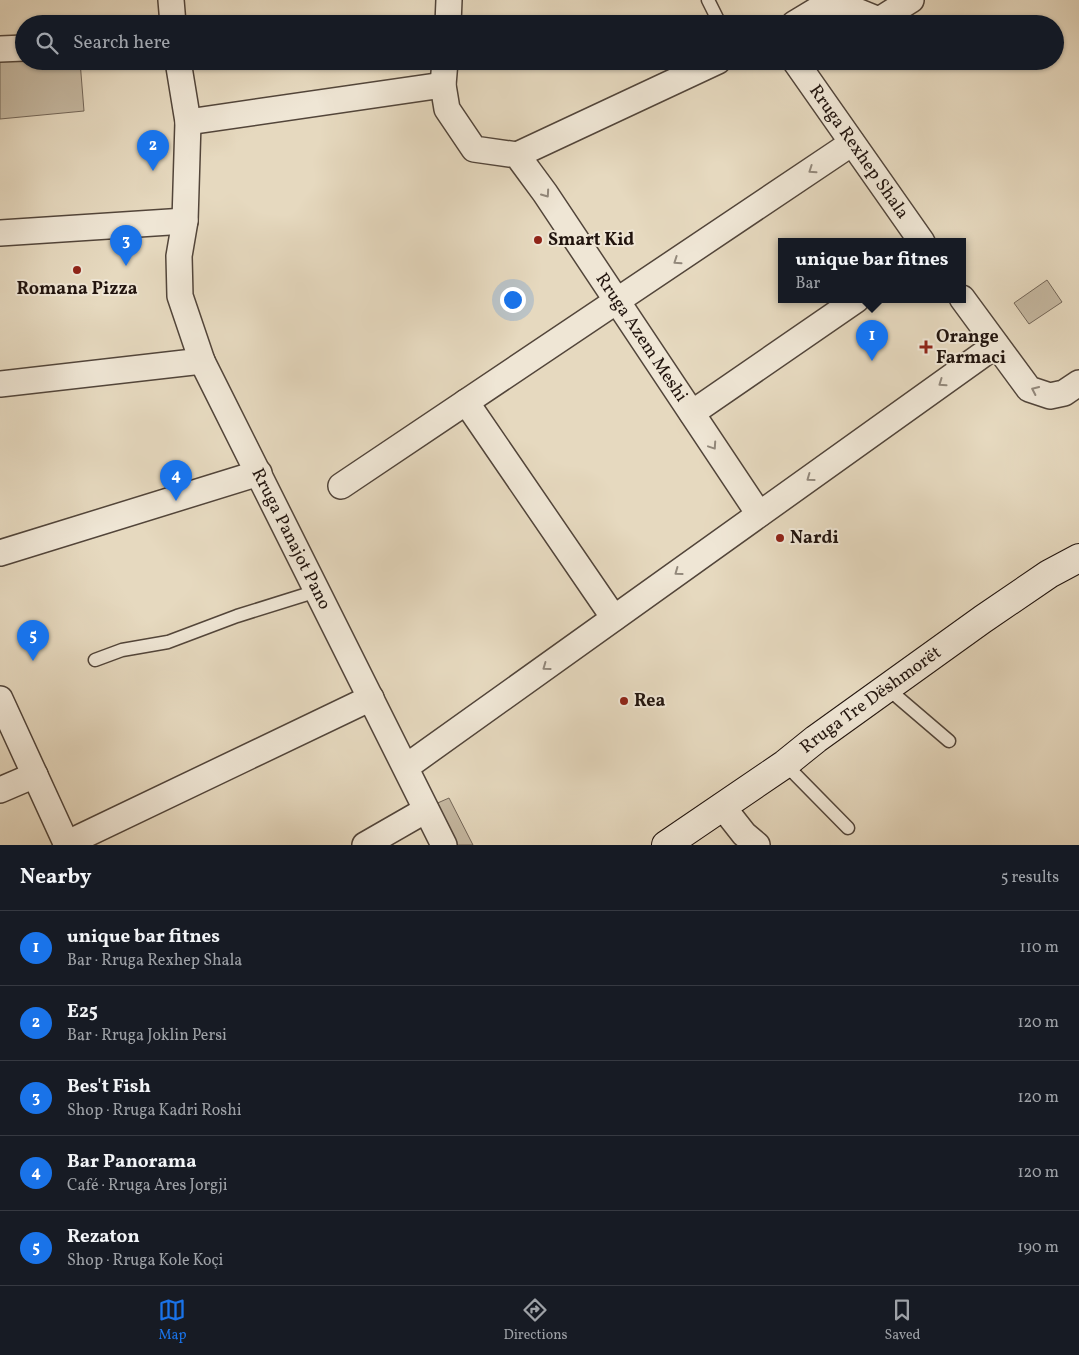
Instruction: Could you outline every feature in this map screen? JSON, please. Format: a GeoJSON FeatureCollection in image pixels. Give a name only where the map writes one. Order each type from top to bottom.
{"type":"FeatureCollection","features":[{"type":"Feature","properties":{"kind":"main road","name":"Rruga Tre Dëshmorët"},"geometry":{"type":"LineString","coordinates":[[666,845],[785,764],[983,619],[1049,574],[1079,558]]}},
{"type":"Feature","properties":{"kind":"street"},"geometry":{"type":"LineString","coordinates":[[171,0],[172,15]]}},
{"type":"Feature","properties":{"kind":"street"},"geometry":{"type":"LineString","coordinates":[[448,15],[449,0]]}},
{"type":"Feature","properties":{"kind":"street"},"geometry":{"type":"LineString","coordinates":[[887,15],[911,0]]}},
{"type":"Feature","properties":{"kind":"street"},"geometry":{"type":"LineString","coordinates":[[810,15],[832,2],[866,15]]}},
{"type":"Feature","properties":{"kind":"street"},"geometry":{"type":"LineString","coordinates":[[0,50],[15,49]]}},
{"type":"Feature","properties":{"kind":"street","name":"Rruga Panajot Pano"},"geometry":{"type":"LineString","coordinates":[[179,70],[188,122],[184,221],[179,256],[180,296],[202,361],[444,845]]}},
{"type":"Feature","properties":{"kind":"street"},"geometry":{"type":"LineString","coordinates":[[188,122],[444,73],[447,109],[474,149],[516,155],[699,70]]}},
{"type":"Feature","properties":{"kind":"street","name":"Rruga Rexhep Shala"},"geometry":{"type":"LineString","coordinates":[[801,70],[919,238]]}},
{"type":"Feature","properties":{"kind":"street"},"geometry":{"type":"LineString","coordinates":[[341,486],[852,143]]}},
{"type":"Feature","properties":{"kind":"street","name":"Rruga Azem Meshi"},"geometry":{"type":"LineString","coordinates":[[516,155],[546,193],[759,514]]}},
{"type":"Feature","properties":{"kind":"street"},"geometry":{"type":"LineString","coordinates":[[0,233],[184,221]]}},
{"type":"Feature","properties":{"kind":"street"},"geometry":{"type":"LineString","coordinates":[[692,414],[852,303]]}},
{"type":"Feature","properties":{"kind":"street"},"geometry":{"type":"LineString","coordinates":[[966,303],[1029,388],[1050,396],[1064,393],[1079,384]]}},
{"type":"Feature","properties":{"kind":"street"},"geometry":{"type":"LineString","coordinates":[[406,768],[996,345]]}},
{"type":"Feature","properties":{"kind":"street"},"geometry":{"type":"LineString","coordinates":[[0,384],[202,361]]}},
{"type":"Feature","properties":{"kind":"street"},"geometry":{"type":"LineString","coordinates":[[466,402],[614,618]]}},
{"type":"Feature","properties":{"kind":"street"},"geometry":{"type":"LineString","coordinates":[[0,552],[258,473]]}},
{"type":"Feature","properties":{"kind":"street"},"geometry":{"type":"LineString","coordinates":[[0,699],[67,844],[371,698]]}},
{"type":"Feature","properties":{"kind":"street"},"geometry":{"type":"LineString","coordinates":[[0,790],[35,775]]}},
{"type":"Feature","properties":{"kind":"street"},"geometry":{"type":"LineString","coordinates":[[722,806],[744,834],[757,845]]}},
{"type":"Feature","properties":{"kind":"street"},"geometry":{"type":"LineString","coordinates":[[365,845],[426,810]]}},
{"type":"Feature","properties":{"kind":"lane"},"geometry":{"type":"LineString","coordinates":[[708,0],[716,15]]}},
{"type":"Feature","properties":{"kind":"lane"},"geometry":{"type":"LineString","coordinates":[[95,660],[122,650],[168,642],[237,616],[317,591]]}},
{"type":"Feature","properties":{"kind":"lane"},"geometry":{"type":"LineString","coordinates":[[887,688],[948,740]]}},
{"type":"Feature","properties":{"kind":"lane"},"geometry":{"type":"LineString","coordinates":[[785,764],[848,828]]}},
{"type":"Feature","properties":{"kind":"shaded area"},"geometry":{"type":"Polygon","coordinates":[[[15,56],[15,70],[81,70],[84,111],[0,119],[0,57],[15,56]]]}},
{"type":"Feature","properties":{"kind":"shaded area"},"geometry":{"type":"Polygon","coordinates":[[[1047,280],[1062,302],[1029,324],[1014,303],[1047,280]]]}},
{"type":"Feature","properties":{"kind":"shaded area"},"geometry":{"type":"Polygon","coordinates":[[[449,798],[473,845],[454,845],[433,805],[449,798]]]}},
{"type":"Feature","properties":{"kind":"place","name":"E25"},"geometry":{"type":"Point","coordinates":[153,171]}},
{"type":"Feature","properties":{"kind":"place","name":"Smart Kid"},"geometry":{"type":"Point","coordinates":[538,240]}},
{"type":"Feature","properties":{"kind":"place","name":"Bes't Fish"},"geometry":{"type":"Point","coordinates":[126,266]}},
{"type":"Feature","properties":{"kind":"place","name":"Romana Pizza"},"geometry":{"type":"Point","coordinates":[77,270]}},
{"type":"Feature","properties":{"kind":"place","name":"Orange Farmaci"},"geometry":{"type":"Point","coordinates":[926,347]}},
{"type":"Feature","properties":{"kind":"place","name":"unique bar fitnes"},"geometry":{"type":"Point","coordinates":[872,361]}},
{"type":"Feature","properties":{"kind":"place","name":"Bar Panorama"},"geometry":{"type":"Point","coordinates":[176,501]}},
{"type":"Feature","properties":{"kind":"place","name":"Nardi"},"geometry":{"type":"Point","coordinates":[780,538]}},
{"type":"Feature","properties":{"kind":"place","name":"Rezaton"},"geometry":{"type":"Point","coordinates":[33,661]}},
{"type":"Feature","properties":{"kind":"place","name":"Rea"},"geometry":{"type":"Point","coordinates":[624,701]}}]}
